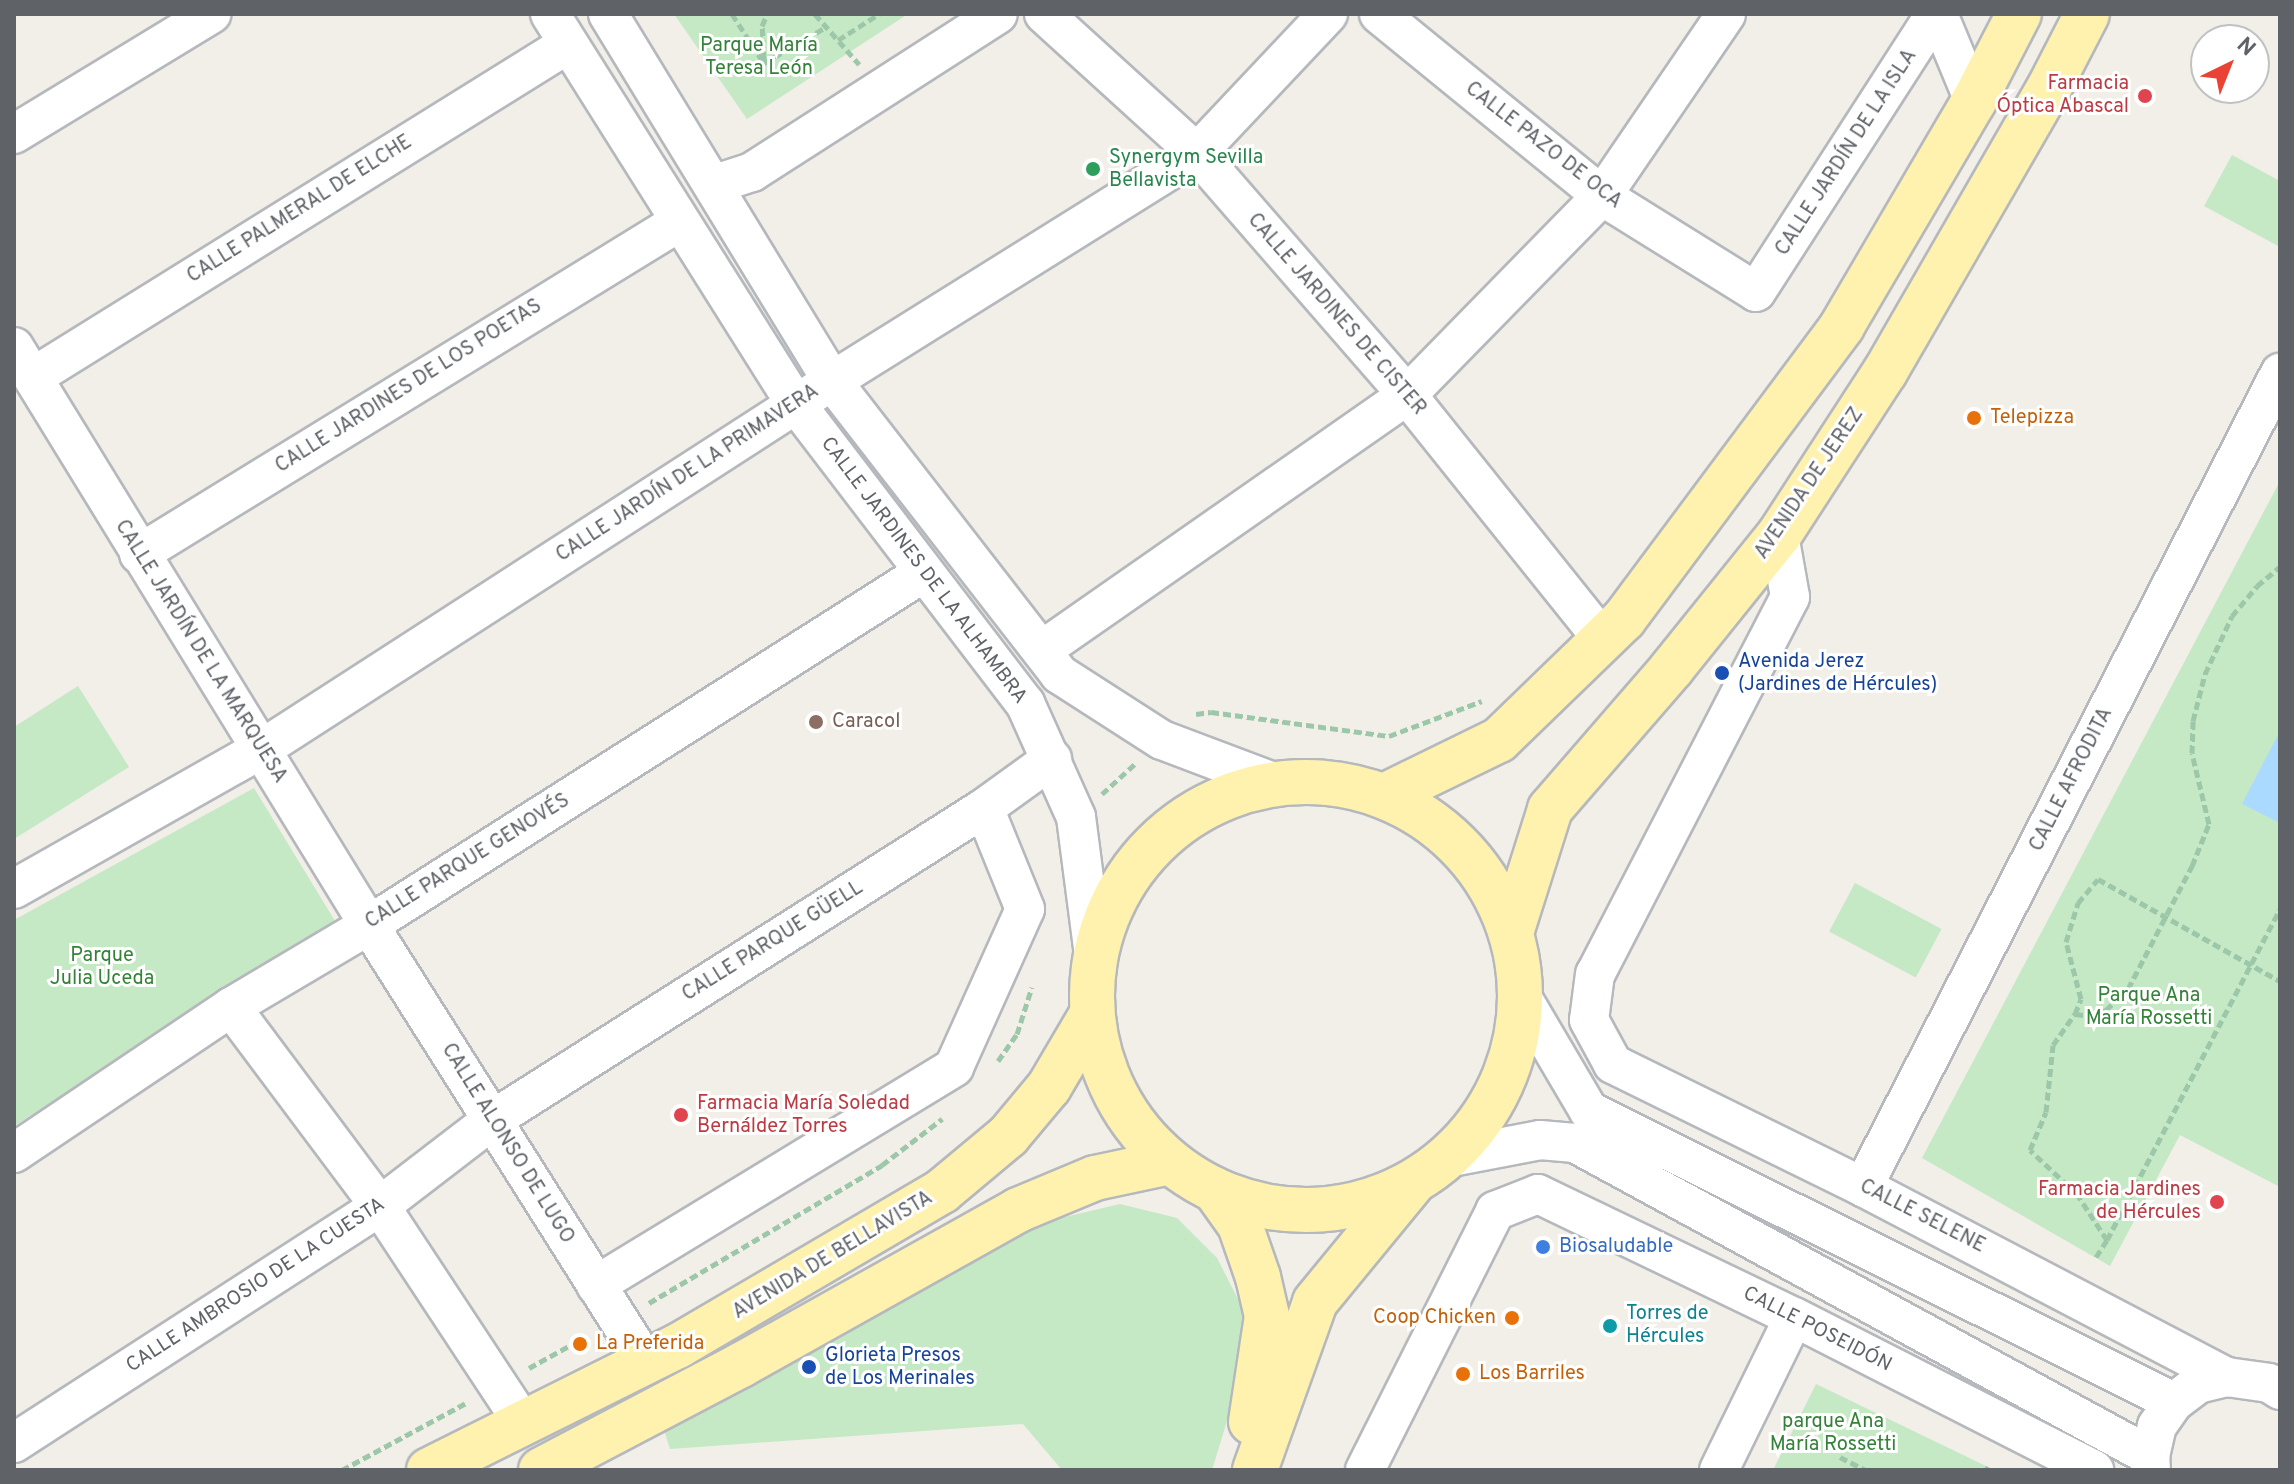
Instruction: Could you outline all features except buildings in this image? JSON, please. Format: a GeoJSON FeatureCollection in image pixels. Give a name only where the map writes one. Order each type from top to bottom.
{"type":"FeatureCollection","features":[{"type":"Feature","properties":{"kind":"main road"},"geometry":{"type":"LineString","coordinates":[[1384,796],[1499,740],[1634,607],[1842,326],[1974,101],[2019,14]]}},
{"type":"Feature","properties":{"kind":"main road","name":"AVENIDA DE JEREZ"},"geometry":{"type":"LineString","coordinates":[[1511,933],[1550,809],[1672,668],[1779,535],[1885,372],[2048,90],[2087,14]]}},
{"type":"Feature","properties":{"kind":"main road"},"geometry":{"type":"LineString","coordinates":[[1255,1470],[1315,1302],[1430,1170],[1489,1109],[1507,1071],[1517,1033],[1520,994],[1511,933],[1483,875],[1440,828],[1384,796],[1331,782],[1276,783],[1212,801],[1157,840],[1116,893],[1094,956],[1092,1014],[1104,1070],[1131,1120],[1170,1162],[1215,1190],[1271,1210],[1316,1210],[1366,1202],[1430,1170]]}},
{"type":"Feature","properties":{"kind":"main road","name":"AVENIDA DE BELLAVISTA"},"geometry":{"type":"LineString","coordinates":[[429,1470],[646,1363],[769,1295],[942,1191],[1008,1136],[1049,1087],[1092,1014]]}},
{"type":"Feature","properties":{"kind":"main road"},"geometry":{"type":"LineString","coordinates":[[541,1470],[741,1365],[1018,1210],[1095,1178],[1170,1162]]}},
{"type":"Feature","properties":{"kind":"main road"},"geometry":{"type":"LineString","coordinates":[[1215,1190],[1240,1225],[1258,1277],[1267,1316],[1256,1401],[1241,1470]]}},
{"type":"Feature","properties":{"kind":"street"},"geometry":{"type":"LineString","coordinates":[[14,134],[211,14]]}},
{"type":"Feature","properties":{"kind":"street"},"geometry":{"type":"LineString","coordinates":[[608,14],[715,184],[832,381],[1059,674],[1162,740],[1276,783]]}},
{"type":"Feature","properties":{"kind":"street"},"geometry":{"type":"LineString","coordinates":[[715,184],[752,172],[998,14]]}},
{"type":"Feature","properties":{"kind":"street","name":"CALLE JARDINES DE CISTER"},"geometry":{"type":"LineString","coordinates":[[1044,14],[1197,153],[1407,395],[1603,640]]}},
{"type":"Feature","properties":{"kind":"street","name":"CALLE JARDÍN DE LA PRIMAVERA"},"geometry":{"type":"LineString","coordinates":[[14,889],[260,750],[832,381],[1197,153],[1328,14]]}},
{"type":"Feature","properties":{"kind":"street","name":"CALLE PAZO DE OCA"},"geometry":{"type":"LineString","coordinates":[[1379,14],[1602,196],[1756,292]]}},
{"type":"Feature","properties":{"kind":"street"},"geometry":{"type":"LineString","coordinates":[[1042,650],[1407,395],[1602,196],[1726,14]]}},
{"type":"Feature","properties":{"kind":"street","name":"CALLE JARDÍN DE LA ISLA"},"geometry":{"type":"LineString","coordinates":[[1937,14],[1974,101]]}},
{"type":"Feature","properties":{"kind":"street","name":"CALLE JARDÍN DE LA ISLA"},"geometry":{"type":"LineString","coordinates":[[1756,292],[1937,14]]}},
{"type":"Feature","properties":{"kind":"street","name":"CALLE JARDINES DE LA ALHAMBRA"},"geometry":{"type":"LineString","coordinates":[[559,29],[796,404],[1025,703],[1076,817],[1094,956]]}},
{"type":"Feature","properties":{"kind":"street","name":"CALLE PALMERAL DE ELCHE"},"geometry":{"type":"LineString","coordinates":[[23,362],[559,29]]}},
{"type":"Feature","properties":{"kind":"street","name":"CALLE JARDINES DE LOS POETAS"},"geometry":{"type":"LineString","coordinates":[[139,554],[679,222]]}},
{"type":"Feature","properties":{"kind":"street","name":"CALLE JARDÍN DE LA MARQUESA"},"geometry":{"type":"LineString","coordinates":[[23,362],[369,925]]}},
{"type":"Feature","properties":{"kind":"street","name":"CALLE AFRODITA"},"geometry":{"type":"LineString","coordinates":[[1863,1187],[2280,373]]}},
{"type":"Feature","properties":{"kind":"street","name":"CALLE SELENE"},"geometry":{"type":"LineString","coordinates":[[1779,535],[1790,597],[1595,974],[1589,1020],[1613,1064],[1863,1187],[2227,1377]]}},
{"type":"Feature","properties":{"kind":"street","name":"CALLE PARQUE GENOVÉS"},"geometry":{"type":"LineString","coordinates":[[14,1153],[231,1007],[369,925],[923,573]]}},
{"type":"Feature","properties":{"kind":"street","name":"CALLE PARQUE GÜELL"},"geometry":{"type":"LineString","coordinates":[[492,1120],[984,808],[1052,759]]}},
{"type":"Feature","properties":{"kind":"street"},"geometry":{"type":"LineString","coordinates":[[596,1285],[954,1067],[1025,909],[984,808]]}},
{"type":"Feature","properties":{"kind":"street","name":"CALLE ALONSO DE LUGO"},"geometry":{"type":"LineString","coordinates":[[369,925],[646,1363]]}},
{"type":"Feature","properties":{"kind":"street"},"geometry":{"type":"LineString","coordinates":[[1520,994],[1589,1111],[2174,1402]]}},
{"type":"Feature","properties":{"kind":"street"},"geometry":{"type":"LineString","coordinates":[[231,1007],[380,1206],[524,1424]]}},
{"type":"Feature","properties":{"kind":"street","name":"CALLE AMBROSIO DE LA CUESTA"},"geometry":{"type":"LineString","coordinates":[[14,1443],[380,1206],[492,1120]]}},
{"type":"Feature","properties":{"kind":"street"},"geometry":{"type":"LineString","coordinates":[[1430,1170],[1540,1140],[1575,1143],[2151,1463],[2157,1426],[2174,1402],[2198,1384],[2227,1377],[2276,1378]]}},
{"type":"Feature","properties":{"kind":"street","name":"CALLE POSEIDÓN"},"geometry":{"type":"LineString","coordinates":[[1365,1470],[1495,1211],[1538,1194],[1788,1329],[2094,1470]]}},
{"type":"Feature","properties":{"kind":"street"},"geometry":{"type":"LineString","coordinates":[[1719,1470],[1788,1329]]}},
{"type":"Feature","properties":{"kind":"path"},"geometry":{"type":"LineString","coordinates":[[732,14],[764,63]]}},
{"type":"Feature","properties":{"kind":"path"},"geometry":{"type":"LineString","coordinates":[[764,63],[762,26],[767,14]]}},
{"type":"Feature","properties":{"kind":"path"},"geometry":{"type":"LineString","coordinates":[[815,14],[880,90]]}},
{"type":"Feature","properties":{"kind":"path"},"geometry":{"type":"LineString","coordinates":[[838,40],[879,14]]}},
{"type":"Feature","properties":{"kind":"path"},"geometry":{"type":"LineString","coordinates":[[764,63],[826,27]]}},
{"type":"Feature","properties":{"kind":"path"},"geometry":{"type":"LineString","coordinates":[[2075,1014],[2092,1016],[2115,1003],[2128,989],[2167,918],[2209,824],[2192,753],[2193,721],[2205,674],[2232,616],[2257,586],[2280,567]]}},
{"type":"Feature","properties":{"kind":"path"},"geometry":{"type":"LineString","coordinates":[[1187,719],[1211,712],[1389,736],[1484,700]]}},
{"type":"Feature","properties":{"kind":"path"},"geometry":{"type":"LineString","coordinates":[[1099,796],[1142,758]]}},
{"type":"Feature","properties":{"kind":"path"},"geometry":{"type":"LineString","coordinates":[[2107,1240],[2077,1194],[2030,1150],[2046,1112],[2053,1045],[2075,1014],[2081,999],[2066,942],[2078,903],[2098,879],[2280,981]]}},
{"type":"Feature","properties":{"kind":"path"},"geometry":{"type":"LineString","coordinates":[[2096,1257],[2280,909]]}},
{"type":"Feature","properties":{"kind":"path"},"geometry":{"type":"LineString","coordinates":[[520,1373],[599,1330]]}},
{"type":"Feature","properties":{"kind":"path"},"geometry":{"type":"LineString","coordinates":[[342,1470],[478,1396]]}},
{"type":"Feature","properties":{"kind":"path"},"geometry":{"type":"LineString","coordinates":[[1840,1457],[1856,1468],[1866,1470]]}},
{"type":"Feature","properties":{"kind":"green space","name":"Parque María Teresa León"},"geometry":{"type":"Polygon","coordinates":[[[674,14],[908,14],[747,119],[674,14]]]}},
{"type":"Feature","properties":{"kind":"green space"},"geometry":{"type":"Polygon","coordinates":[[[2232,155],[2280,181],[2280,247],[2204,206],[2232,155]]]}},
{"type":"Feature","properties":{"kind":"green space","name":"Parque Ana María Rossetti"},"geometry":{"type":"Polygon","coordinates":[[[2280,481],[2280,1187],[2180,1135],[2110,1266],[1922,1158],[2280,481]]]}},
{"type":"Feature","properties":{"kind":"green space"},"geometry":{"type":"Polygon","coordinates":[[[78,686],[129,767],[14,839],[14,727],[78,686]]]}},
{"type":"Feature","properties":{"kind":"green space","name":"Parque Julia Uceda"},"geometry":{"type":"Polygon","coordinates":[[[254,788],[335,921],[14,1126],[14,920],[254,788]]]}},
{"type":"Feature","properties":{"kind":"green space"},"geometry":{"type":"Polygon","coordinates":[[[1855,883],[1942,929],[1916,978],[1829,932],[1855,883]]]}},
{"type":"Feature","properties":{"kind":"green space"},"geometry":{"type":"Polygon","coordinates":[[[1120,1204],[1177,1218],[1217,1258],[1242,1307],[1247,1356],[1212,1470],[1062,1470],[1023,1424],[670,1449],[664,1430],[1027,1226],[1120,1204]]]}},
{"type":"Feature","properties":{"kind":"green space","name":"parque Ana María Rossetti"},"geometry":{"type":"Polygon","coordinates":[[[1816,1384],[1988,1467],[1995,1470],[1773,1470],[1816,1384]]]}},
{"type":"Feature","properties":{"kind":"water"},"geometry":{"type":"Polygon","coordinates":[[[2280,731],[2280,823],[2242,804],[2280,731]]]}},
{"type":"Feature","properties":{"kind":"place","name":"Farmacia Óptica Abascal"},"geometry":{"type":"Point","coordinates":[2145,96]}},
{"type":"Feature","properties":{"kind":"place","name":"Synergym Sevilla Bellavista"},"geometry":{"type":"Point","coordinates":[1093,169]}},
{"type":"Feature","properties":{"kind":"place","name":"Telepizza"},"geometry":{"type":"Point","coordinates":[1974,418]}},
{"type":"Feature","properties":{"kind":"place","name":"Avenida Jerez (Jardines de Hércules)"},"geometry":{"type":"Point","coordinates":[1722,673]}},
{"type":"Feature","properties":{"kind":"place","name":"Caracol"},"geometry":{"type":"Point","coordinates":[816,722]}},
{"type":"Feature","properties":{"kind":"place","name":"Farmacia María Soledad Bernáldez Torres"},"geometry":{"type":"Point","coordinates":[681,1115]}},
{"type":"Feature","properties":{"kind":"place","name":"Farmacia Jardines de Hércules"},"geometry":{"type":"Point","coordinates":[2217,1202]}},
{"type":"Feature","properties":{"kind":"place","name":"Biosaludable"},"geometry":{"type":"Point","coordinates":[1543,1247]}},
{"type":"Feature","properties":{"kind":"place","name":"Coop Chicken"},"geometry":{"type":"Point","coordinates":[1512,1318]}},
{"type":"Feature","properties":{"kind":"place","name":"Torres de Hércules"},"geometry":{"type":"Point","coordinates":[1610,1326]}},
{"type":"Feature","properties":{"kind":"place","name":"La Preferida"},"geometry":{"type":"Point","coordinates":[580,1344]}},
{"type":"Feature","properties":{"kind":"place","name":"Glorieta Presos de Los Merinales"},"geometry":{"type":"Point","coordinates":[809,1367]}},
{"type":"Feature","properties":{"kind":"place","name":"Los Barriles"},"geometry":{"type":"Point","coordinates":[1463,1374]}}]}
